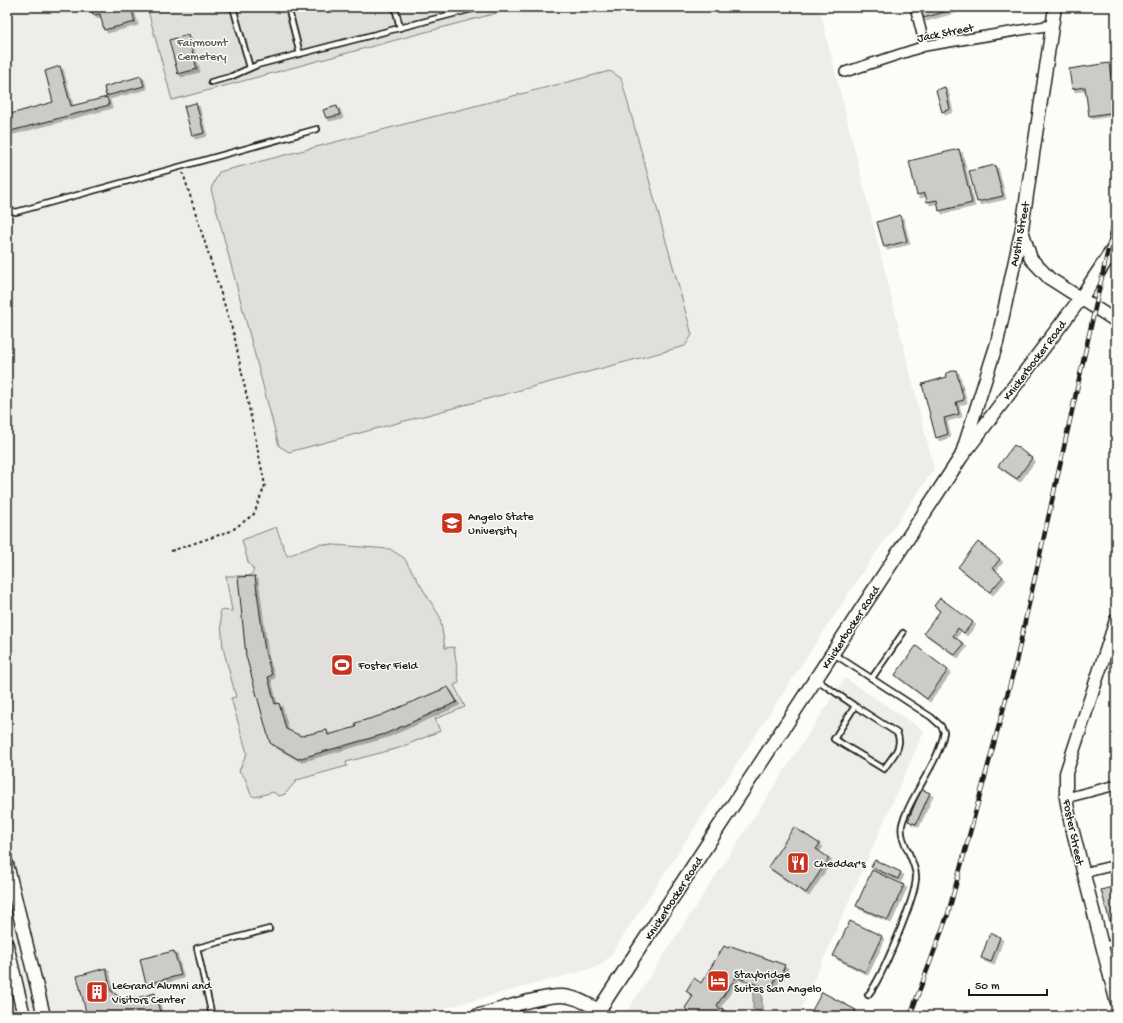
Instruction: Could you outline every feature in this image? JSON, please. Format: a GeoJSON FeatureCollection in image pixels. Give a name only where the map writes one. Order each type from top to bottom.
{"type":"FeatureCollection","features":[{"type":"Feature","properties":{"kind":"main road","name":"Knickerbocker Road"},"geometry":{"type":"LineString","coordinates":[[601,1014],[816,679],[961,457],[1081,298],[1116,247]]}},
{"type":"Feature","properties":{"kind":"street"},"geometry":{"type":"LineString","coordinates":[[915,7],[925,46]]}},
{"type":"Feature","properties":{"kind":"street","name":"Austin Street"},"geometry":{"type":"LineString","coordinates":[[961,457],[996,343],[1022,228],[1055,7]]}},
{"type":"Feature","properties":{"kind":"street","name":"Jack Street"},"geometry":{"type":"LineString","coordinates":[[846,72],[925,46],[1052,24]]}},
{"type":"Feature","properties":{"kind":"street"},"geometry":{"type":"LineString","coordinates":[[1022,228],[1031,259],[1049,278],[1116,321]]}},
{"type":"Feature","properties":{"kind":"street","name":"Foster Street"},"geometry":{"type":"LineString","coordinates":[[1116,620],[1066,773],[1066,798],[1070,820],[1116,1000]]}},
{"type":"Feature","properties":{"kind":"street"},"geometry":{"type":"LineString","coordinates":[[1066,798],[1116,785]]}},
{"type":"Feature","properties":{"kind":"street"},"geometry":{"type":"LineString","coordinates":[[7,864],[44,1016]]}},
{"type":"Feature","properties":{"kind":"street"},"geometry":{"type":"LineString","coordinates":[[1083,873],[1116,865]]}},
{"type":"Feature","properties":{"kind":"street"},"geometry":{"type":"LineString","coordinates":[[7,945],[24,1016]]}},
{"type":"Feature","properties":{"kind":"street"},"geometry":{"type":"LineString","coordinates":[[476,1016],[517,1011],[562,996],[580,1000],[601,1014]]}},
{"type":"Feature","properties":{"kind":"lane"},"geometry":{"type":"LineString","coordinates":[[233,7],[250,68]]}},
{"type":"Feature","properties":{"kind":"lane"},"geometry":{"type":"LineString","coordinates":[[288,7],[300,54]]}},
{"type":"Feature","properties":{"kind":"lane"},"geometry":{"type":"LineString","coordinates":[[395,7],[400,28]]}},
{"type":"Feature","properties":{"kind":"lane"},"geometry":{"type":"LineString","coordinates":[[211,82],[230,77],[250,68],[300,54],[480,7]]}},
{"type":"Feature","properties":{"kind":"lane"},"geometry":{"type":"LineString","coordinates":[[7,210],[16,212],[317,129]]}},
{"type":"Feature","properties":{"kind":"lane"},"geometry":{"type":"LineString","coordinates":[[872,678],[903,632]]}},
{"type":"Feature","properties":{"kind":"lane"},"geometry":{"type":"LineString","coordinates":[[833,653],[931,717],[941,726],[944,732],[935,756],[902,822],[903,837],[916,877],[906,912],[891,951],[876,983],[868,995]]}},
{"type":"Feature","properties":{"kind":"lane"},"geometry":{"type":"LineString","coordinates":[[816,679],[897,733],[900,739],[900,746],[884,769],[834,739],[855,706]]}},
{"type":"Feature","properties":{"kind":"lane"},"geometry":{"type":"LineString","coordinates":[[212,1016],[197,948],[269,929]]}},
{"type":"Feature","properties":{"kind":"lane"},"geometry":{"type":"LineString","coordinates":[[1102,946],[1116,942]]}},
{"type":"Feature","properties":{"kind":"path"},"geometry":{"type":"LineString","coordinates":[[170,551],[231,531],[254,514],[265,485],[234,335],[181,166]]}},
{"type":"Feature","properties":{"kind":"shaded area","name":"Angelo State University"},"geometry":{"type":"Polygon","coordinates":[[[7,7],[147,7],[172,100],[519,7],[819,7],[934,469],[860,576],[610,956],[602,964],[594,968],[415,1016],[7,1016],[7,7]]]}},
{"type":"Feature","properties":{"kind":"shaded area"},"geometry":{"type":"Polygon","coordinates":[[[845,678],[924,731],[798,1016],[624,1016],[845,678]]]}},
{"type":"Feature","properties":{"kind":"shaded area"},"geometry":{"type":"Polygon","coordinates":[[[755,992],[762,994],[762,1008],[760,1011],[753,1009],[753,994],[755,992]]]}},
{"type":"Feature","properties":{"kind":"green space","name":"Fairmount Cemetery"},"geometry":{"type":"Polygon","coordinates":[[[147,7],[519,7],[172,100],[147,7]]]}},
{"type":"Feature","properties":{"kind":"green space"},"geometry":{"type":"Polygon","coordinates":[[[610,71],[621,78],[692,335],[685,346],[289,452],[279,446],[211,189],[219,172],[610,71]]]}},
{"type":"Feature","properties":{"kind":"green space","name":"Foster Field"},"geometry":{"type":"Polygon","coordinates":[[[276,527],[287,556],[320,544],[390,549],[404,558],[440,617],[445,648],[454,647],[459,683],[454,685],[465,707],[435,719],[440,731],[399,748],[346,762],[347,766],[297,780],[285,794],[279,796],[273,792],[255,797],[251,795],[245,778],[239,771],[247,753],[231,698],[236,697],[223,648],[220,610],[232,611],[226,576],[250,576],[254,570],[248,562],[242,540],[276,527]]]}},
{"type":"Feature","properties":{"kind":"building"},"geometry":{"type":"Polygon","coordinates":[[[91,7],[131,7],[135,22],[104,30],[100,14],[93,15],[91,7]]]}},
{"type":"Feature","properties":{"kind":"building"},"geometry":{"type":"Polygon","coordinates":[[[920,7],[954,7],[955,9],[923,18],[920,7]]]}},
{"type":"Feature","properties":{"kind":"building"},"geometry":{"type":"Polygon","coordinates":[[[188,35],[197,69],[178,74],[169,40],[188,35]]]}},
{"type":"Feature","properties":{"kind":"building"},"geometry":{"type":"Polygon","coordinates":[[[1109,63],[1116,112],[1089,116],[1085,87],[1072,89],[1069,69],[1109,63]]]}},
{"type":"Feature","properties":{"kind":"building"},"geometry":{"type":"Polygon","coordinates":[[[60,66],[71,106],[107,97],[109,105],[7,132],[7,115],[53,102],[45,71],[60,66]]]}},
{"type":"Feature","properties":{"kind":"building"},"geometry":{"type":"Polygon","coordinates":[[[141,76],[144,86],[106,96],[104,87],[141,76]]]}},
{"type":"Feature","properties":{"kind":"building"},"geometry":{"type":"Polygon","coordinates":[[[945,87],[950,109],[942,112],[936,90],[945,87]]]}},
{"type":"Feature","properties":{"kind":"building"},"geometry":{"type":"Polygon","coordinates":[[[196,103],[204,133],[192,136],[184,106],[196,103]]]}},
{"type":"Feature","properties":{"kind":"building"},"geometry":{"type":"Polygon","coordinates":[[[337,106],[340,115],[326,118],[323,110],[337,106]]]}},
{"type":"Feature","properties":{"kind":"building"},"geometry":{"type":"Polygon","coordinates":[[[959,149],[972,203],[939,211],[937,200],[927,202],[925,193],[917,195],[909,161],[959,149]]]}},
{"type":"Feature","properties":{"kind":"building"},"geometry":{"type":"Polygon","coordinates":[[[995,165],[1003,196],[977,202],[969,171],[995,165]]]}},
{"type":"Feature","properties":{"kind":"building"},"geometry":{"type":"Polygon","coordinates":[[[900,215],[907,241],[884,247],[877,222],[900,215]]]}},
{"type":"Feature","properties":{"kind":"building"},"geometry":{"type":"Polygon","coordinates":[[[956,370],[964,400],[956,402],[959,414],[944,418],[948,434],[936,438],[922,384],[947,377],[946,373],[956,370]]]}},
{"type":"Feature","properties":{"kind":"building"},"geometry":{"type":"Polygon","coordinates":[[[1014,445],[1032,458],[1017,479],[998,466],[1014,445]]]}},
{"type":"Feature","properties":{"kind":"building"},"geometry":{"type":"Polygon","coordinates":[[[978,542],[1000,559],[993,568],[1003,577],[990,592],[958,567],[978,542]]]}},
{"type":"Feature","properties":{"kind":"building"},"geometry":{"type":"Polygon","coordinates":[[[255,576],[265,652],[272,675],[268,677],[275,704],[279,703],[286,729],[301,736],[327,730],[328,735],[356,727],[355,723],[379,716],[448,687],[457,702],[385,734],[298,759],[270,743],[246,656],[238,577],[255,576]]]}},
{"type":"Feature","properties":{"kind":"building"},"geometry":{"type":"Polygon","coordinates":[[[940,598],[973,622],[964,633],[958,628],[953,636],[964,644],[955,655],[924,633],[940,611],[934,606],[940,598]]]}},
{"type":"Feature","properties":{"kind":"building"},"geometry":{"type":"Polygon","coordinates":[[[916,646],[948,670],[927,699],[895,675],[916,646]]]}},
{"type":"Feature","properties":{"kind":"building"},"geometry":{"type":"Polygon","coordinates":[[[921,789],[930,793],[916,824],[908,821],[921,789]]]}},
{"type":"Feature","properties":{"kind":"building","name":"Cheddar's"},"geometry":{"type":"Polygon","coordinates":[[[794,827],[820,844],[816,849],[829,858],[806,893],[768,867],[794,827]]]}},
{"type":"Feature","properties":{"kind":"building"},"geometry":{"type":"Polygon","coordinates":[[[875,860],[901,872],[898,879],[871,867],[875,860]]]}},
{"type":"Feature","properties":{"kind":"building"},"geometry":{"type":"Polygon","coordinates":[[[872,870],[904,885],[888,920],[856,906],[872,870]]]}},
{"type":"Feature","properties":{"kind":"building"},"geometry":{"type":"Polygon","coordinates":[[[1116,886],[1116,935],[1114,936],[1101,890],[1116,886]]]}},
{"type":"Feature","properties":{"kind":"building"},"geometry":{"type":"Polygon","coordinates":[[[850,921],[882,936],[865,972],[833,956],[850,921]]]}},
{"type":"Feature","properties":{"kind":"building"},"geometry":{"type":"Polygon","coordinates":[[[990,933],[1000,937],[991,962],[981,958],[990,933]]]}},
{"type":"Feature","properties":{"kind":"building","name":"Staybridge Suites San Angelo"},"geometry":{"type":"Polygon","coordinates":[[[724,946],[728,948],[731,946],[785,965],[780,978],[776,976],[772,990],[738,978],[738,974],[717,1005],[730,1016],[692,1016],[685,1008],[693,996],[686,991],[694,978],[701,983],[724,946]]]}},
{"type":"Feature","properties":{"kind":"building"},"geometry":{"type":"Polygon","coordinates":[[[174,951],[181,975],[146,984],[140,959],[174,951]]]}},
{"type":"Feature","properties":{"kind":"building","name":"LeGrand Alumni and Visitors Center"},"geometry":{"type":"Polygon","coordinates":[[[106,968],[111,991],[126,1001],[155,993],[161,1016],[87,1016],[77,976],[106,968]]]}},
{"type":"Feature","properties":{"kind":"building"},"geometry":{"type":"Polygon","coordinates":[[[822,992],[856,1010],[853,1016],[809,1016],[822,992]]]}},
{"type":"Feature","properties":{"kind":"railway"},"geometry":{"type":"LineString","coordinates":[[910,1016],[948,914],[1016,662],[1116,214]]}},
{"type":"Feature","properties":{"kind":"place","name":"Angelo State University"},"geometry":{"type":"Point","coordinates":[452,523]}},
{"type":"Feature","properties":{"kind":"place","name":"Foster Field"},"geometry":{"type":"Point","coordinates":[342,665]}},
{"type":"Feature","properties":{"kind":"place","name":"Cheddar's"},"geometry":{"type":"Point","coordinates":[798,863]}},
{"type":"Feature","properties":{"kind":"place","name":"Staybridge Suites San Angelo"},"geometry":{"type":"Point","coordinates":[718,981]}},
{"type":"Feature","properties":{"kind":"place","name":"LeGrand Alumni and Visitors Center"},"geometry":{"type":"Point","coordinates":[97,992]}}]}
